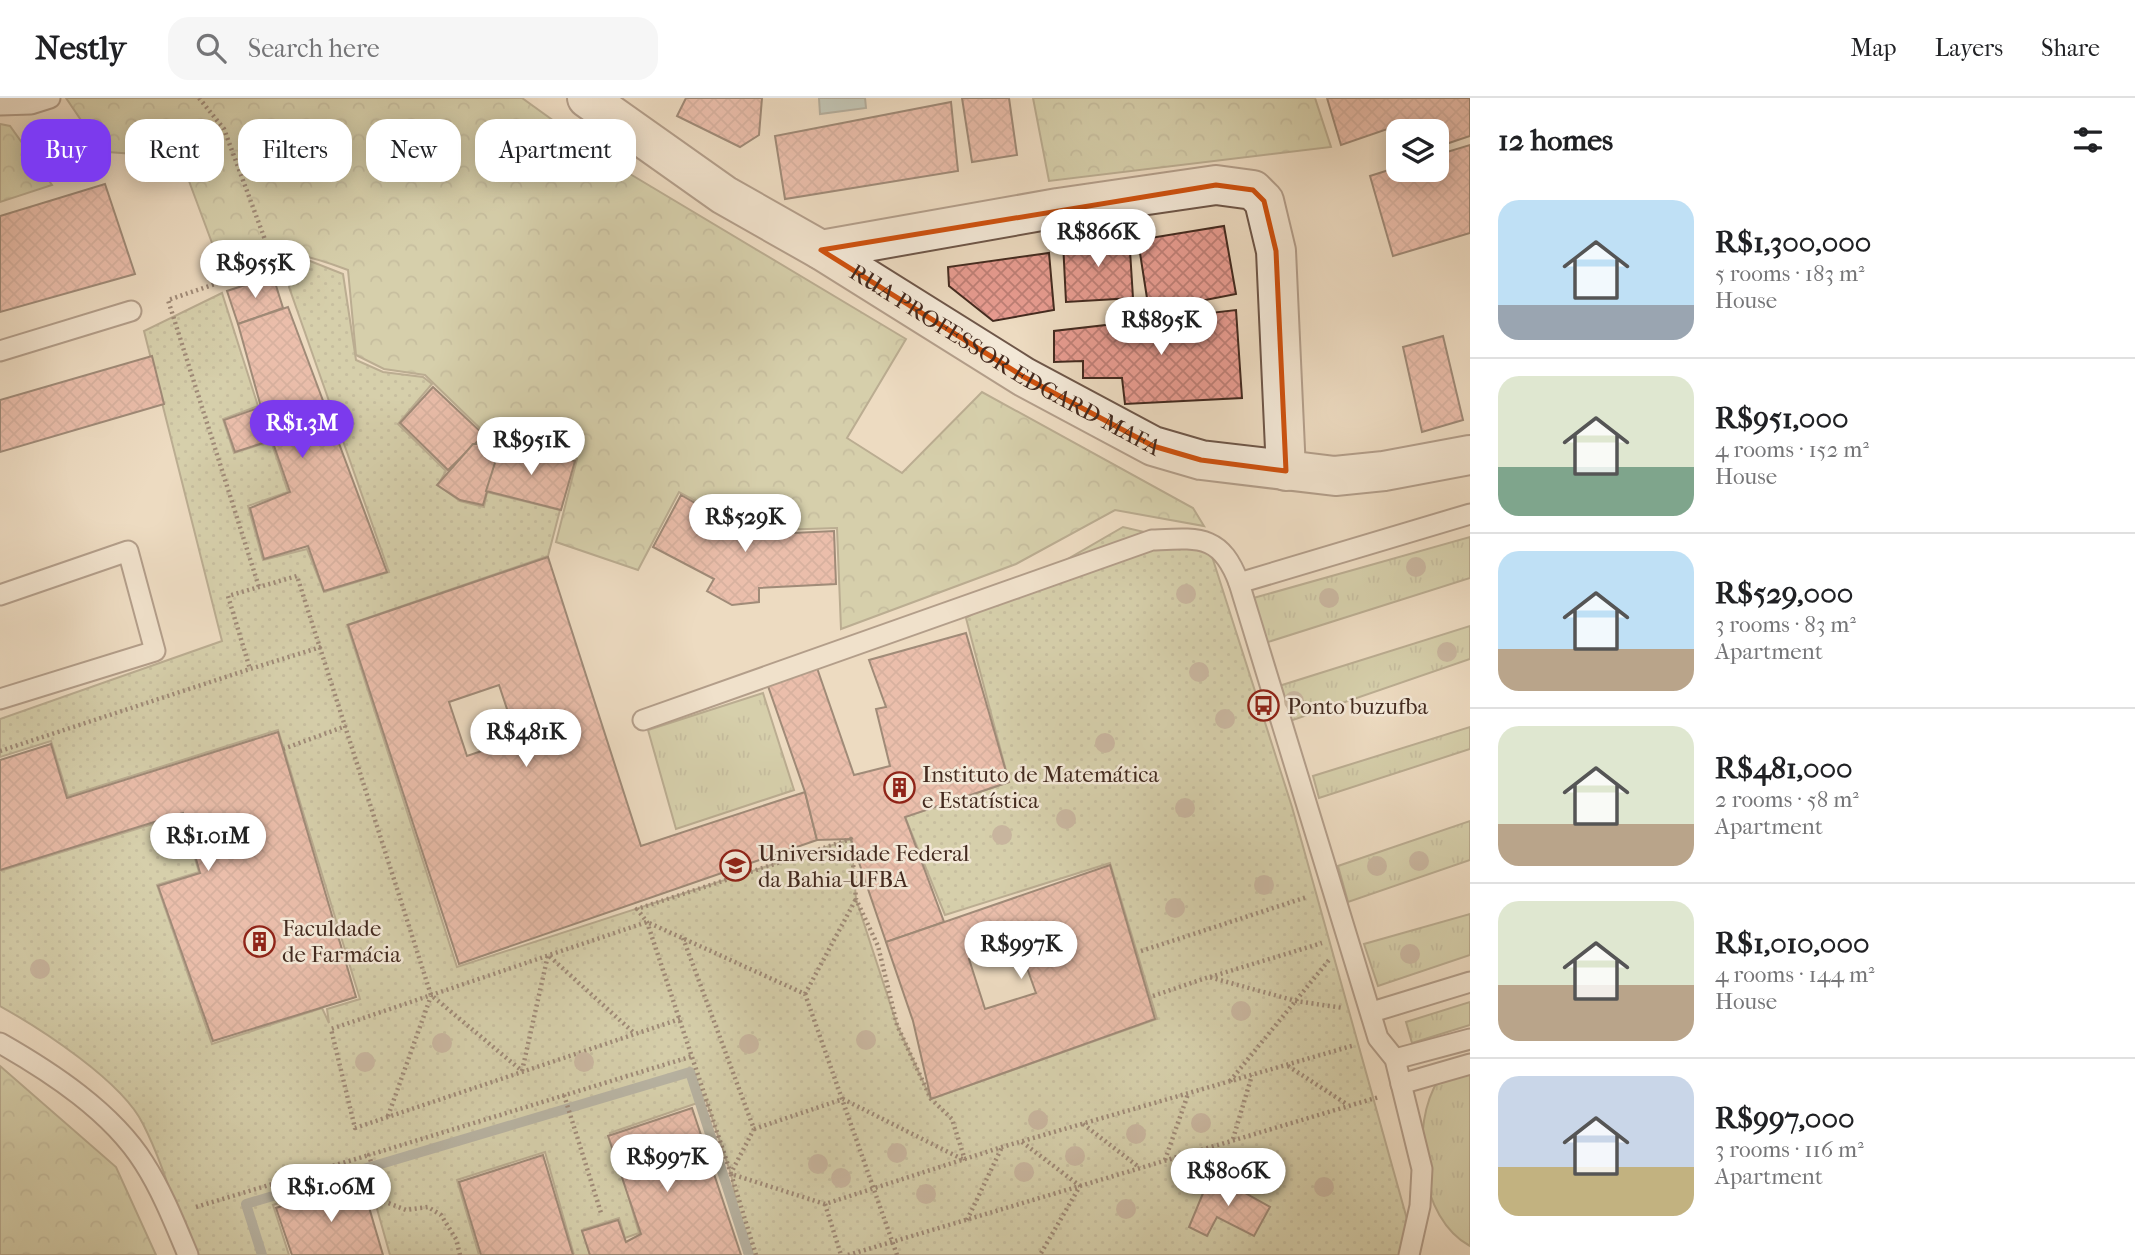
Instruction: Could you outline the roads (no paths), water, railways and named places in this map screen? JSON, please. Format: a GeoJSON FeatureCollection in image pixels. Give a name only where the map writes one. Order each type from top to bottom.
{"type":"FeatureCollection","features":[{"type":"Feature","properties":{"kind":"street","name":"RUA PROFESSOR EDGARD MAFA"},"geometry":{"type":"LineString","coordinates":[[587,98],[724,195],[821,250],[1024,377],[1153,446],[1200,460],[1335,476],[1372,473],[1470,455]]}},
{"type":"Feature","properties":{"kind":"street"},"geometry":{"type":"LineString","coordinates":[[821,250],[1058,208],[1216,185],[1252,190],[1264,201],[1271,220],[1276,251],[1286,471]]}},
{"type":"Feature","properties":{"kind":"lane"},"geometry":{"type":"LineString","coordinates":[[0,104],[31,104],[50,98]]}},
{"type":"Feature","properties":{"kind":"lane"},"geometry":{"type":"LineString","coordinates":[[0,351],[131,311]]}},
{"type":"Feature","properties":{"kind":"lane"},"geometry":{"type":"LineString","coordinates":[[1239,583],[1470,514]]}},
{"type":"Feature","properties":{"kind":"lane"},"geometry":{"type":"LineString","coordinates":[[643,720],[1152,540],[1196,538],[1216,546],[1230,560],[1239,583],[1335,888],[1378,1038],[1395,1059],[1422,1170],[1420,1206],[1409,1255]]}},
{"type":"Feature","properties":{"kind":"lane"},"geometry":{"type":"LineString","coordinates":[[0,595],[128,551],[155,651],[0,699]]}},
{"type":"Feature","properties":{"kind":"lane"},"geometry":{"type":"LineString","coordinates":[[1372,1012],[1470,982]]}},
{"type":"Feature","properties":{"kind":"lane"},"geometry":{"type":"LineString","coordinates":[[1395,1059],[1470,1039]]}},
{"type":"Feature","properties":{"kind":"lane"},"geometry":{"type":"LineString","coordinates":[[0,1043],[70,1090],[111,1123],[144,1162],[171,1214],[188,1255]]}},
{"type":"Feature","properties":{"kind":"lane"},"geometry":{"type":"LineString","coordinates":[[1402,1087],[1470,1064]]}},
{"type":"Feature","properties":{"kind":"water"},"geometry":{"type":"Polygon","coordinates":[[[819,98],[865,98],[866,108],[820,114],[819,98]]]}},
{"type":"Feature","properties":{"kind":"waterway"},"geometry":{"type":"LineString","coordinates":[[262,1255],[246,1204],[690,1072],[749,1255]]}},
{"type":"Feature","properties":{"kind":"place","name":"Ponto buzufba"},"geometry":{"type":"Point","coordinates":[1264,706]}},
{"type":"Feature","properties":{"kind":"place","name":"Instituto de Matemática e Estatística"},"geometry":{"type":"Point","coordinates":[899,787]}},
{"type":"Feature","properties":{"kind":"place","name":"Universidade Federal da Bahia-UFBA"},"geometry":{"type":"Point","coordinates":[735,866]}},
{"type":"Feature","properties":{"kind":"place","name":"Faculdade de Farmácia"},"geometry":{"type":"Point","coordinates":[259,941]}}]}
